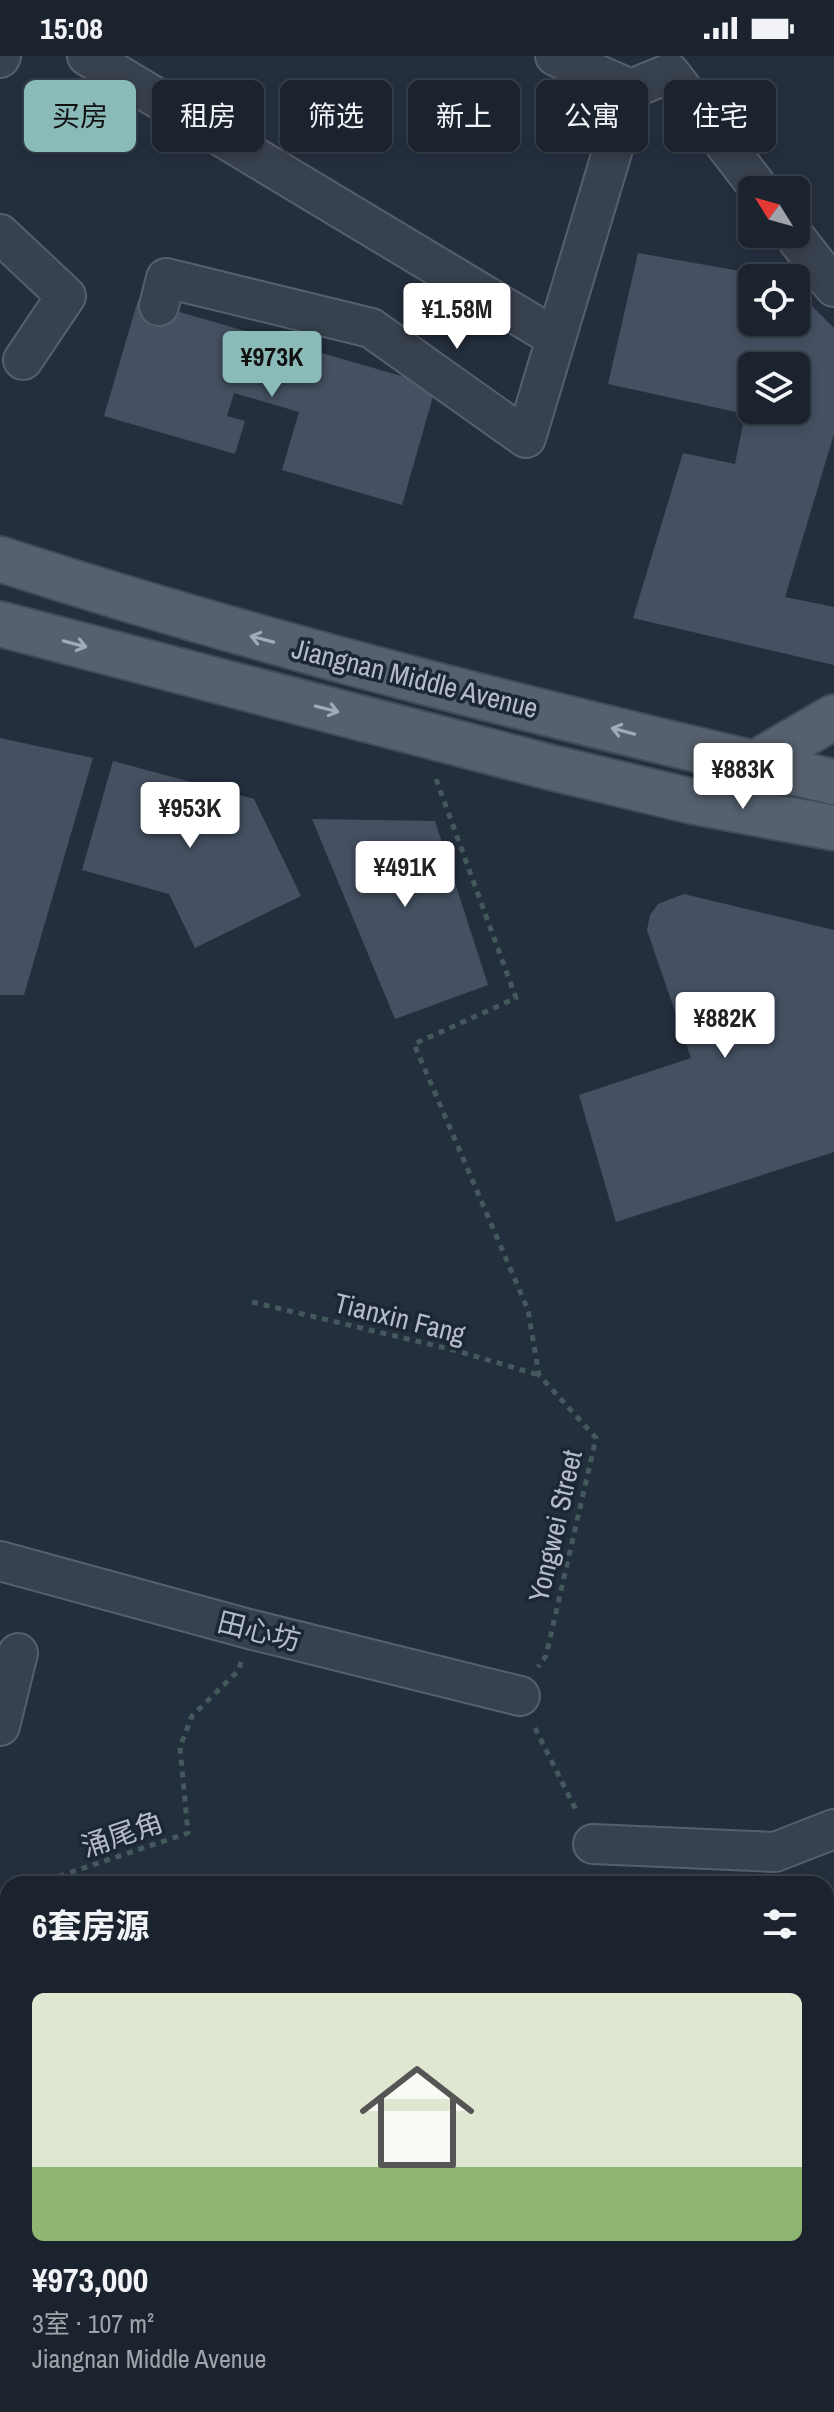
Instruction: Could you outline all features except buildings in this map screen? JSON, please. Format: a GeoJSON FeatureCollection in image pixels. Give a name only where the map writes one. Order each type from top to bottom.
{"type":"FeatureCollection","features":[{"type":"Feature","properties":{"kind":"main road","name":"Jiangnan Middle Avenue"},"geometry":{"type":"LineString","coordinates":[[0,559],[221,628],[834,782]]}},
{"type":"Feature","properties":{"kind":"main road","name":"Jiangnan Middle Avenue"},"geometry":{"type":"LineString","coordinates":[[0,624],[695,802],[834,828]]}},
{"type":"Feature","properties":{"kind":"main road"},"geometry":{"type":"LineString","coordinates":[[695,802],[753,763],[834,717]]}},
{"type":"Feature","properties":{"kind":"street"},"geometry":{"type":"LineString","coordinates":[[87,56],[556,338]]}},
{"type":"Feature","properties":{"kind":"street"},"geometry":{"type":"LineString","coordinates":[[555,56],[610,80]]}},
{"type":"Feature","properties":{"kind":"street"},"geometry":{"type":"LineString","coordinates":[[648,82],[670,73],[749,176]]}},
{"type":"Feature","properties":{"kind":"street"},"geometry":{"type":"LineString","coordinates":[[159,306],[166,278],[371,328],[526,438],[612,152]]}},
{"type":"Feature","properties":{"kind":"street"},"geometry":{"type":"LineString","coordinates":[[0,234],[66,296],[23,360]]}},
{"type":"Feature","properties":{"kind":"street"},"geometry":{"type":"LineString","coordinates":[[804,248],[834,287]]}},
{"type":"Feature","properties":{"kind":"street"},"geometry":{"type":"LineString","coordinates":[[753,763],[834,769]]}},
{"type":"Feature","properties":{"kind":"street","name":"田心坊"},"geometry":{"type":"LineString","coordinates":[[0,1561],[249,1629],[520,1696]]}},
{"type":"Feature","properties":{"kind":"street"},"geometry":{"type":"LineString","coordinates":[[0,1726],[18,1653]]}},
{"type":"Feature","properties":{"kind":"street"},"geometry":{"type":"LineString","coordinates":[[593,1844],[775,1852],[834,1829]]}},
{"type":"Feature","properties":{"kind":"path"},"geometry":{"type":"LineString","coordinates":[[418,732],[516,998],[414,1044],[528,1310],[539,1375]]}},
{"type":"Feature","properties":{"kind":"path","name":"Tianxin Fang"},"geometry":{"type":"LineString","coordinates":[[252,1302],[454,1350],[539,1375]]}},
{"type":"Feature","properties":{"kind":"path","name":"Yongwei Street"},"geometry":{"type":"LineString","coordinates":[[520,1696],[546,1656],[596,1438],[539,1375]]}},
{"type":"Feature","properties":{"kind":"path","name":"涌尾角"},"geometry":{"type":"LineString","coordinates":[[60,1876],[188,1833],[180,1747],[192,1716],[239,1670],[249,1629]]}},
{"type":"Feature","properties":{"kind":"path"},"geometry":{"type":"LineString","coordinates":[[520,1696],[593,1844]]}}]}
